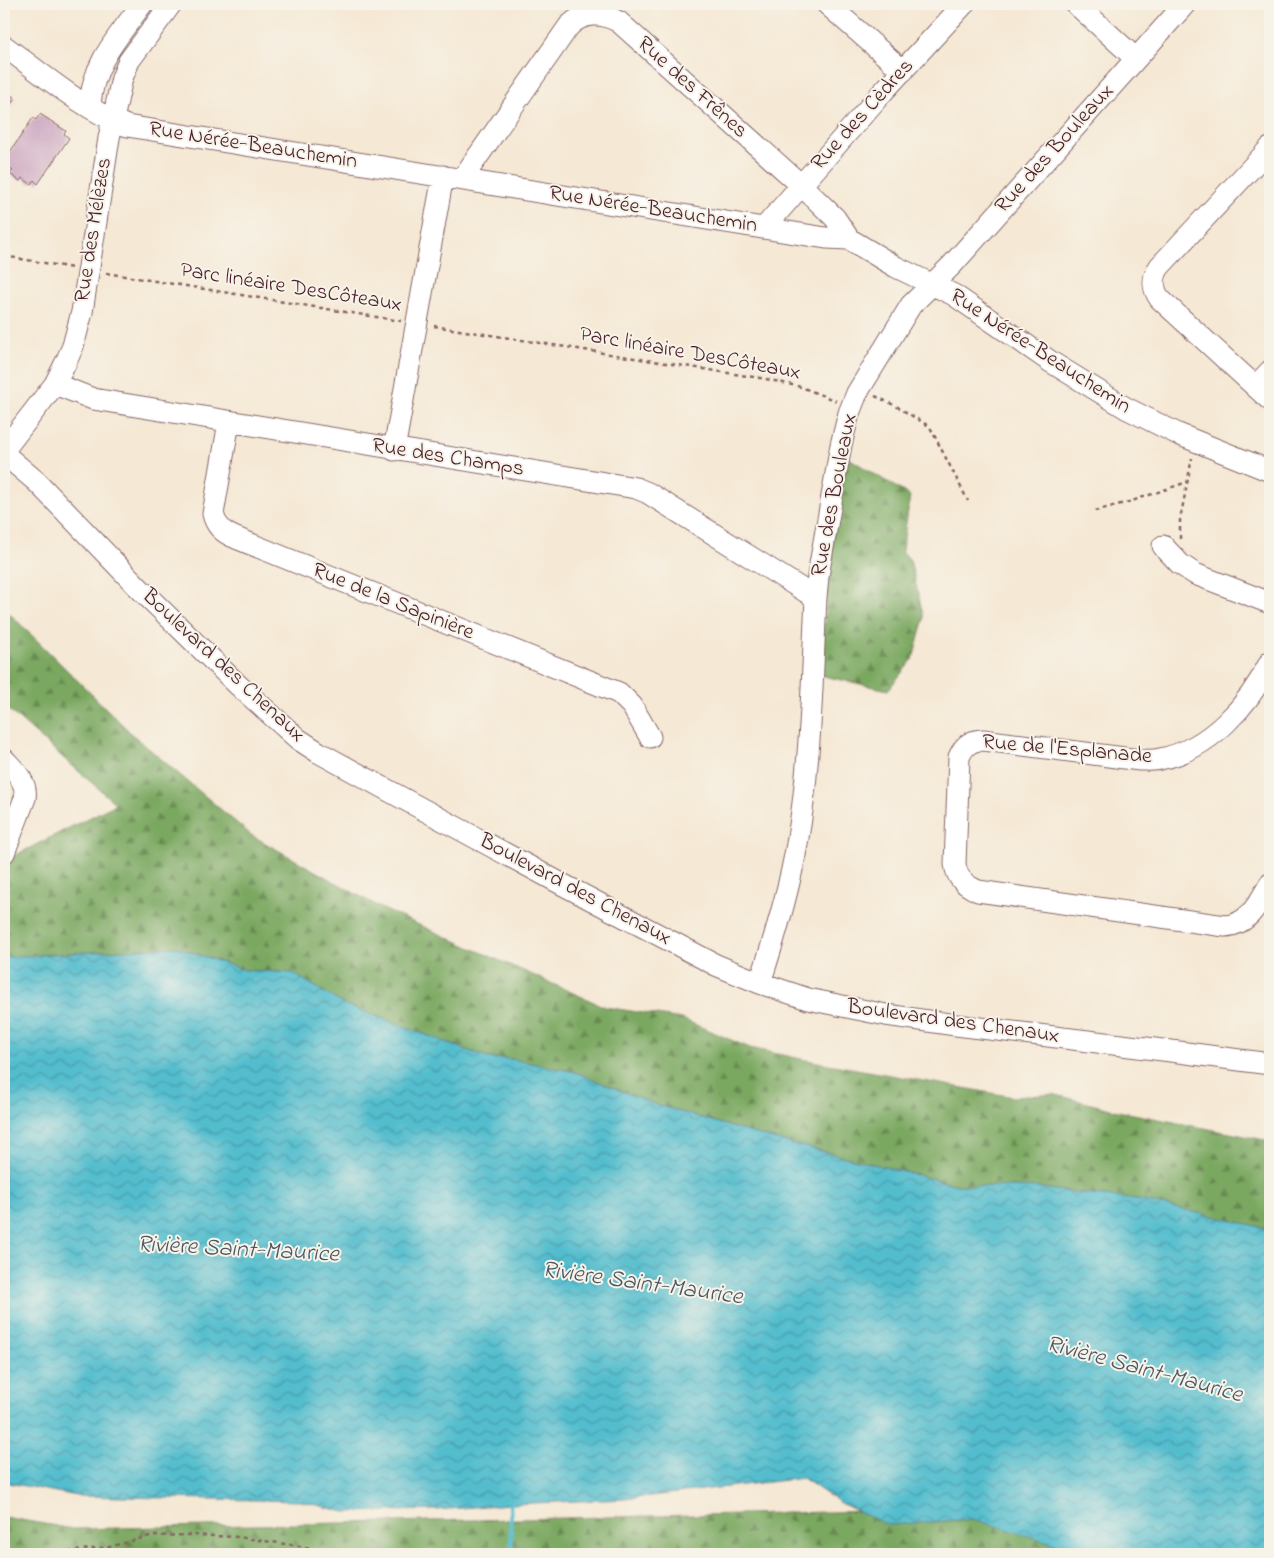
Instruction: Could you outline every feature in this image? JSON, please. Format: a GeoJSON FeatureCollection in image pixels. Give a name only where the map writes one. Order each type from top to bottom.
{"type":"FeatureCollection","features":[{"type":"Feature","properties":{"kind":"street"},"geometry":{"type":"LineString","coordinates":[[90,106],[92,88],[99,66],[106,53],[142,4]]}},
{"type":"Feature","properties":{"kind":"street","name":"Rue des Mélèzes"},"geometry":{"type":"LineString","coordinates":[[4,450],[54,384],[66,362],[75,338],[82,312],[112,120],[122,78],[129,61],[171,4]]}},
{"type":"Feature","properties":{"kind":"street"},"geometry":{"type":"LineString","coordinates":[[827,4],[903,71]]}},
{"type":"Feature","properties":{"kind":"street","name":"Rue des Cèdres"},"geometry":{"type":"LineString","coordinates":[[764,228],[800,185],[964,4]]}},
{"type":"Feature","properties":{"kind":"street"},"geometry":{"type":"LineString","coordinates":[[1076,4],[1136,58]]}},
{"type":"Feature","properties":{"kind":"street","name":"Rue des Bouleaux"},"geometry":{"type":"LineString","coordinates":[[760,983],[787,893],[801,818],[808,750],[816,598],[841,445],[851,408],[862,384],[906,312],[917,298],[952,265],[1186,4]]}},
{"type":"Feature","properties":{"kind":"street","name":"Rue des Frênes"},"geometry":{"type":"LineString","coordinates":[[394,450],[416,323],[452,178],[569,26],[579,18],[600,15],[619,22],[835,218],[849,239]]}},
{"type":"Feature","properties":{"kind":"street","name":"Rue Nérée-Beauchemin"},"geometry":{"type":"LineString","coordinates":[[4,46],[61,88],[112,120],[135,128],[826,238],[849,239],[896,267],[961,299],[1051,362],[1126,408],[1178,434],[1270,471]]}},
{"type":"Feature","properties":{"kind":"street"},"geometry":{"type":"LineString","coordinates":[[1270,148],[1160,266],[1154,280],[1155,290],[1160,300],[1263,394],[1270,371]]}},
{"type":"Feature","properties":{"kind":"street","name":"Rue des Champs"},"geometry":{"type":"LineString","coordinates":[[54,384],[93,399],[643,490],[816,598]]}},
{"type":"Feature","properties":{"kind":"street","name":"Rue de la Sapinière"},"geometry":{"type":"LineString","coordinates":[[229,422],[213,514],[215,522],[224,532],[619,693],[632,706],[650,737]]}},
{"type":"Feature","properties":{"kind":"street","name":"Boulevard des Chenaux"},"geometry":{"type":"LineString","coordinates":[[4,454],[37,482],[131,580],[238,685],[304,743],[716,965],[760,983],[829,1004],[886,1015],[956,1026],[1270,1064]]}},
{"type":"Feature","properties":{"kind":"street"},"geometry":{"type":"LineString","coordinates":[[1163,546],[1180,564],[1195,574],[1270,603]]}},
{"type":"Feature","properties":{"kind":"street","name":"Rue de l'Esplanade"},"geometry":{"type":"LineString","coordinates":[[1270,662],[1246,699],[1221,727],[1191,749],[1167,758],[1140,760],[983,740],[976,740],[970,743],[959,757],[954,864],[959,878],[970,888],[978,891],[1225,926],[1233,926],[1247,918],[1270,884]]}},
{"type":"Feature","properties":{"kind":"street"},"geometry":{"type":"LineString","coordinates":[[4,759],[22,780],[26,792],[4,853]]}},
{"type":"Feature","properties":{"kind":"path","name":"Parc linéaire DesCôteaux"},"geometry":{"type":"LineString","coordinates":[[4,256],[525,342],[766,379],[801,387],[851,408]]}},
{"type":"Feature","properties":{"kind":"path"},"geometry":{"type":"LineString","coordinates":[[874,396],[896,406],[927,425],[936,438],[968,502]]}},
{"type":"Feature","properties":{"kind":"path"},"geometry":{"type":"LineString","coordinates":[[1180,564],[1180,520],[1193,456]]}},
{"type":"Feature","properties":{"kind":"path"},"geometry":{"type":"LineString","coordinates":[[1095,511],[1132,501],[1187,482]]}},
{"type":"Feature","properties":{"kind":"path"},"geometry":{"type":"LineString","coordinates":[[4,1550],[45,1554],[109,1547],[150,1536],[184,1535],[238,1537],[299,1546],[327,1554]]}},
{"type":"Feature","properties":{"kind":"green space"},"geometry":{"type":"Polygon","coordinates":[[[844,455],[910,496],[902,551],[910,560],[924,618],[913,659],[888,690],[819,675],[836,506],[844,455]]]}},
{"type":"Feature","properties":{"kind":"green space"},"geometry":{"type":"Polygon","coordinates":[[[4,608],[134,736],[251,835],[381,908],[605,1007],[682,1019],[750,1048],[806,1060],[1014,1097],[1053,1094],[1118,1111],[1270,1141],[1270,1229],[1144,1201],[1040,1188],[957,1185],[769,1138],[654,1104],[575,1072],[511,1059],[488,1058],[343,1004],[293,973],[245,970],[176,947],[4,957],[4,861],[116,804],[4,706],[4,608]]]}},
{"type":"Feature","properties":{"kind":"green space"},"geometry":{"type":"Polygon","coordinates":[[[962,1509],[1129,1554],[4,1554],[4,1517],[73,1529],[962,1509]]]}},
{"type":"Feature","properties":{"kind":"water","name":"Rivière Saint-Maurice"},"geometry":{"type":"Polygon","coordinates":[[[176,947],[245,970],[293,973],[343,1004],[488,1058],[511,1059],[575,1072],[654,1104],[769,1138],[957,1185],[1040,1188],[1144,1201],[1270,1229],[1270,1554],[1088,1554],[973,1519],[888,1525],[840,1503],[803,1478],[625,1499],[510,1504],[438,1510],[345,1512],[301,1501],[77,1496],[4,1482],[4,957],[176,947]]]}},
{"type":"Feature","properties":{"kind":"building"},"geometry":{"type":"Polygon","coordinates":[[[4,90],[15,98],[4,113],[4,90]]]}},
{"type":"Feature","properties":{"kind":"building"},"geometry":{"type":"Polygon","coordinates":[[[40,114],[66,131],[64,134],[69,138],[38,184],[34,180],[31,184],[22,178],[20,181],[10,174],[13,171],[4,164],[4,161],[33,118],[36,120],[40,114]]]}},
{"type":"Feature","properties":{"kind":"waterway"},"geometry":{"type":"LineString","coordinates":[[510,1504],[512,1554]]}}]}
